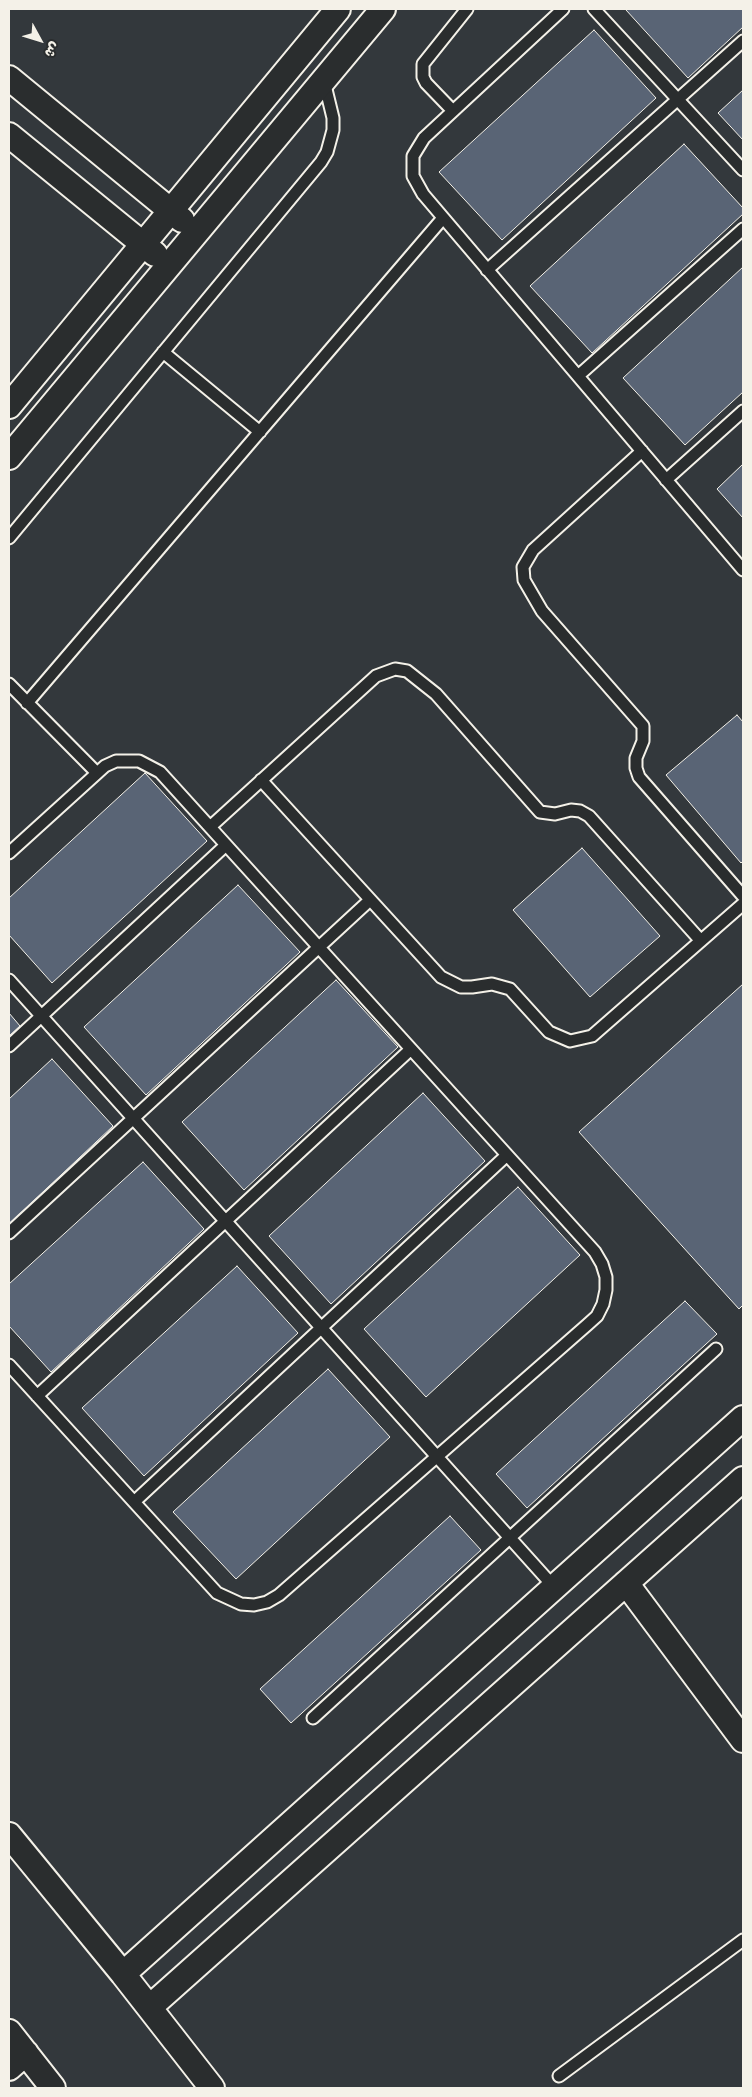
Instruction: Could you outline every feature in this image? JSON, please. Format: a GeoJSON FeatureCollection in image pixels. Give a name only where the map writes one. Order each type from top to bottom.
{"type":"FeatureCollection","features":[{"type":"Feature","properties":{"kind":"street"},"geometry":{"type":"LineString","coordinates":[[9,406],[338,9]]}},
{"type":"Feature","properties":{"kind":"street"},"geometry":{"type":"LineString","coordinates":[[9,457],[383,9]]}},
{"type":"Feature","properties":{"kind":"street"},"geometry":{"type":"LineString","coordinates":[[9,78],[197,232]]}},
{"type":"Feature","properties":{"kind":"street"},"geometry":{"type":"LineString","coordinates":[[9,135],[169,266]]}},
{"type":"Feature","properties":{"kind":"street"},"geometry":{"type":"LineString","coordinates":[[123,1974],[743,1418]]}},
{"type":"Feature","properties":{"kind":"street"},"geometry":{"type":"LineString","coordinates":[[150,2007],[743,1479]]}},
{"type":"Feature","properties":{"kind":"street"},"geometry":{"type":"LineString","coordinates":[[626,1583],[743,1740]]}},
{"type":"Feature","properties":{"kind":"street"},"geometry":{"type":"LineString","coordinates":[[9,1835],[150,2007],[212,2088]]}},
{"type":"Feature","properties":{"kind":"street"},"geometry":{"type":"LineString","coordinates":[[9,2032],[17,2060],[53,2088]]}},
{"type":"Feature","properties":{"kind":"lane"},"geometry":{"type":"LineString","coordinates":[[453,111],[426,83],[423,77],[423,64],[467,9]]}},
{"type":"Feature","properties":{"kind":"lane"},"geometry":{"type":"LineString","coordinates":[[563,9],[417,146],[412,166],[417,186],[743,570]]}},
{"type":"Feature","properties":{"kind":"lane"},"geometry":{"type":"LineString","coordinates":[[594,9],[743,170]]}},
{"type":"Feature","properties":{"kind":"lane"},"geometry":{"type":"LineString","coordinates":[[488,270],[743,41]]}},
{"type":"Feature","properties":{"kind":"lane"},"geometry":{"type":"LineString","coordinates":[[9,538],[321,162],[327,152],[333,130],[333,118],[324,80]]}},
{"type":"Feature","properties":{"kind":"lane"},"geometry":{"type":"LineString","coordinates":[[27,703],[443,218]]}},
{"type":"Feature","properties":{"kind":"lane"},"geometry":{"type":"LineString","coordinates":[[578,376],[743,229]]}},
{"type":"Feature","properties":{"kind":"lane"},"geometry":{"type":"LineString","coordinates":[[163,352],[260,432]]}},
{"type":"Feature","properties":{"kind":"lane"},"geometry":{"type":"LineString","coordinates":[[666,480],[743,411]]}},
{"type":"Feature","properties":{"kind":"lane"},"geometry":{"type":"LineString","coordinates":[[642,451],[533,550],[523,567],[524,580],[534,601],[542,611],[643,726],[643,741],[636,758],[636,768],[639,777],[743,896]]}},
{"type":"Feature","properties":{"kind":"lane"},"geometry":{"type":"LineString","coordinates":[[210,827],[376,676],[395,669],[407,671],[436,694],[540,812],[555,814],[571,810],[580,811],[589,816],[701,941]]}},
{"type":"Feature","properties":{"kind":"lane"},"geometry":{"type":"LineString","coordinates":[[9,684],[96,772]]}},
{"type":"Feature","properties":{"kind":"lane"},"geometry":{"type":"LineString","coordinates":[[9,853],[96,772],[116,761],[139,761],[150,765],[166,778],[595,1252],[602,1264],[606,1277],[603,1304],[597,1316],[587,1326],[279,1595],[254,1605],[235,1602],[217,1593],[9,1365]]}},
{"type":"Feature","properties":{"kind":"lane"},"geometry":{"type":"LineString","coordinates":[[261,780],[441,978],[472,988],[492,984],[510,989],[549,1032],[570,1041],[592,1036],[743,904]]}},
{"type":"Feature","properties":{"kind":"lane"},"geometry":{"type":"LineString","coordinates":[[9,1046],[226,845]]}},
{"type":"Feature","properties":{"kind":"lane"},"geometry":{"type":"LineString","coordinates":[[9,1233],[370,900]]}},
{"type":"Feature","properties":{"kind":"lane"},"geometry":{"type":"LineString","coordinates":[[9,980],[554,1587]]}},
{"type":"Feature","properties":{"kind":"lane"},"geometry":{"type":"LineString","coordinates":[[37,1396],[411,1049]]}},
{"type":"Feature","properties":{"kind":"lane"},"geometry":{"type":"LineString","coordinates":[[134,1502],[508,1155]]}},
{"type":"Feature","properties":{"kind":"lane"},"geometry":{"type":"LineString","coordinates":[[313,1718],[716,1349]]}},
{"type":"Feature","properties":{"kind":"lane"},"geometry":{"type":"LineString","coordinates":[[559,2076],[743,1940]]}},
{"type":"Feature","properties":{"kind":"building"},"geometry":{"type":"Polygon","coordinates":[[[743,9],[743,27],[688,78],[626,10],[743,9]]]}},
{"type":"Feature","properties":{"kind":"building"},"geometry":{"type":"Polygon","coordinates":[[[594,30],[656,98],[502,240],[439,172],[594,30]]]}},
{"type":"Feature","properties":{"kind":"building"},"geometry":{"type":"Polygon","coordinates":[[[743,90],[743,140],[718,113],[743,90]]]}},
{"type":"Feature","properties":{"kind":"building"},"geometry":{"type":"Polygon","coordinates":[[[684,144],[743,208],[743,214],[592,353],[530,286],[684,144]]]}},
{"type":"Feature","properties":{"kind":"building"},"geometry":{"type":"Polygon","coordinates":[[[743,267],[743,392],[685,445],[623,378],[743,267]]]}},
{"type":"Feature","properties":{"kind":"building"},"geometry":{"type":"Polygon","coordinates":[[[743,464],[743,518],[717,489],[743,464]]]}},
{"type":"Feature","properties":{"kind":"building"},"geometry":{"type":"Polygon","coordinates":[[[737,715],[743,722],[743,861],[741,863],[666,775],[737,715]]]}},
{"type":"Feature","properties":{"kind":"building"},"geometry":{"type":"Polygon","coordinates":[[[145,773],[207,841],[52,983],[9,935],[9,898],[145,773]]]}},
{"type":"Feature","properties":{"kind":"building"},"geometry":{"type":"Polygon","coordinates":[[[582,848],[660,936],[590,997],[513,910],[582,848]]]}},
{"type":"Feature","properties":{"kind":"building"},"geometry":{"type":"Polygon","coordinates":[[[238,885],[300,952],[146,1095],[84,1027],[238,885]]]}},
{"type":"Feature","properties":{"kind":"building"},"geometry":{"type":"Polygon","coordinates":[[[336,980],[398,1047],[244,1190],[182,1122],[336,980]]]}},
{"type":"Feature","properties":{"kind":"building"},"geometry":{"type":"Polygon","coordinates":[[[743,984],[743,1305],[739,1309],[579,1132],[743,984]]]}},
{"type":"Feature","properties":{"kind":"building"},"geometry":{"type":"Polygon","coordinates":[[[9,1013],[20,1026],[9,1036],[9,1013]]]}},
{"type":"Feature","properties":{"kind":"building"},"geometry":{"type":"Polygon","coordinates":[[[52,1059],[113,1126],[9,1224],[9,1099],[52,1059]]]}},
{"type":"Feature","properties":{"kind":"building"},"geometry":{"type":"Polygon","coordinates":[[[423,1093],[485,1161],[331,1304],[269,1236],[423,1093]]]}},
{"type":"Feature","properties":{"kind":"building"},"geometry":{"type":"Polygon","coordinates":[[[143,1162],[204,1229],[51,1372],[9,1326],[9,1284],[143,1162]]]}},
{"type":"Feature","properties":{"kind":"building"},"geometry":{"type":"Polygon","coordinates":[[[518,1187],[580,1255],[426,1397],[364,1329],[518,1187]]]}},
{"type":"Feature","properties":{"kind":"building"},"geometry":{"type":"Polygon","coordinates":[[[237,1266],[298,1333],[144,1476],[82,1408],[237,1266]]]}},
{"type":"Feature","properties":{"kind":"building"},"geometry":{"type":"Polygon","coordinates":[[[685,1301],[717,1334],[527,1508],[496,1474],[685,1301]]]}},
{"type":"Feature","properties":{"kind":"building"},"geometry":{"type":"Polygon","coordinates":[[[328,1369],[390,1437],[236,1579],[173,1512],[328,1369]]]}},
{"type":"Feature","properties":{"kind":"building"},"geometry":{"type":"Polygon","coordinates":[[[450,1516],[481,1550],[291,1723],[260,1689],[450,1516]]]}}]}
